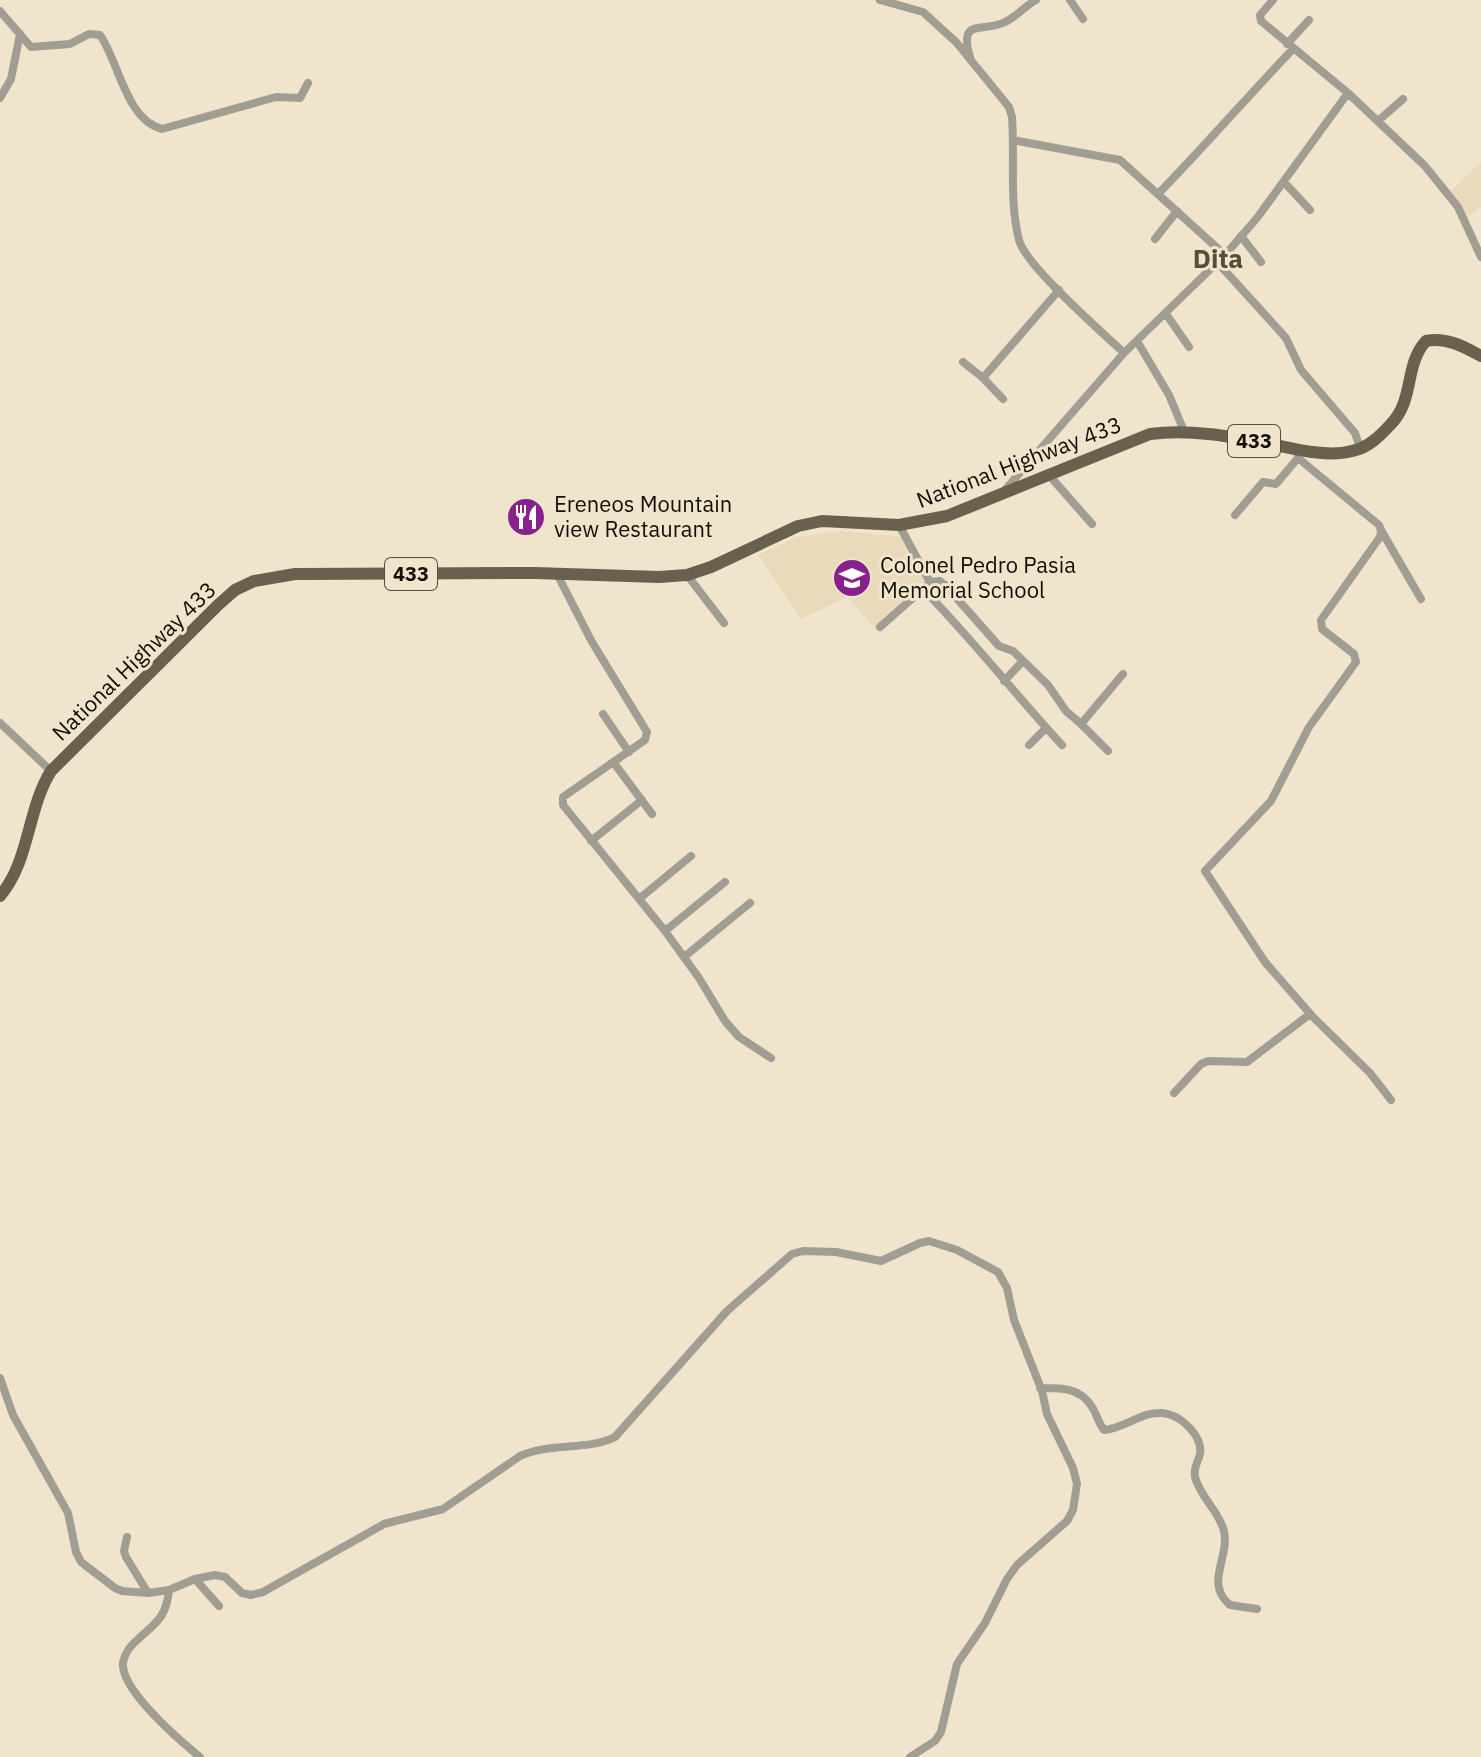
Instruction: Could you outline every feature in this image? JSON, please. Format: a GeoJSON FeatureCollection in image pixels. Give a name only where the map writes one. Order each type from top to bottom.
{"type":"FeatureCollection","features":[{"type":"Feature","properties":{"kind":"main road"},"geometry":{"type":"LineString","coordinates":[[1360,448],[1378,438],[1400,413],[1408,398],[1413,360],[1426,341],[1438,339],[1454,343],[1481,356]]}},
{"type":"Feature","properties":{"kind":"main road","name":"National Highway 433"},"geometry":{"type":"LineString","coordinates":[[0,896],[11,883],[41,787],[51,771],[218,605],[235,590],[254,581],[295,574],[687,575],[798,526],[822,521],[899,525],[947,516],[1150,434],[1184,431],[1298,454],[1336,453],[1360,448]]}},
{"type":"Feature","properties":{"kind":"street"},"geometry":{"type":"LineString","coordinates":[[880,0],[923,12],[956,42],[1009,107],[1019,243],[1037,268],[1124,353]]}},
{"type":"Feature","properties":{"kind":"street"},"geometry":{"type":"LineString","coordinates":[[971,62],[967,39],[969,32],[975,27],[1008,21],[1036,0]]}},
{"type":"Feature","properties":{"kind":"street"},"geometry":{"type":"LineString","coordinates":[[1070,0],[1083,19]]}},
{"type":"Feature","properties":{"kind":"street"},"geometry":{"type":"LineString","coordinates":[[1273,0],[1260,15],[1261,21],[1348,93],[1425,166],[1458,207],[1481,257]]}},
{"type":"Feature","properties":{"kind":"street"},"geometry":{"type":"LineString","coordinates":[[0,11],[31,47],[70,44],[89,34],[100,35],[107,45],[120,81],[141,117],[151,126],[162,129],[276,97],[300,98],[308,83]]}},
{"type":"Feature","properties":{"kind":"street"},"geometry":{"type":"LineString","coordinates":[[1158,194],[1207,144],[1309,20]]}},
{"type":"Feature","properties":{"kind":"street"},"geometry":{"type":"LineString","coordinates":[[0,98],[11,79],[20,34]]}},
{"type":"Feature","properties":{"kind":"street"},"geometry":{"type":"LineString","coordinates":[[1000,495],[1124,353],[1225,255],[1284,182],[1348,93]]}},
{"type":"Feature","properties":{"kind":"street"},"geometry":{"type":"LineString","coordinates":[[1378,121],[1403,99]]}},
{"type":"Feature","properties":{"kind":"street"},"geometry":{"type":"LineString","coordinates":[[1013,140],[1120,160],[1225,255]]}},
{"type":"Feature","properties":{"kind":"street"},"geometry":{"type":"LineString","coordinates":[[1284,182],[1310,210]]}},
{"type":"Feature","properties":{"kind":"street"},"geometry":{"type":"LineString","coordinates":[[1155,239],[1177,211]]}},
{"type":"Feature","properties":{"kind":"street"},"geometry":{"type":"LineString","coordinates":[[1241,236],[1261,262]]}},
{"type":"Feature","properties":{"kind":"street"},"geometry":{"type":"LineString","coordinates":[[1218,263],[1286,338],[1301,370],[1355,433],[1360,448]]}},
{"type":"Feature","properties":{"kind":"street"},"geometry":{"type":"LineString","coordinates":[[983,378],[1059,290]]}},
{"type":"Feature","properties":{"kind":"street"},"geometry":{"type":"LineString","coordinates":[[1166,314],[1189,347]]}},
{"type":"Feature","properties":{"kind":"street"},"geometry":{"type":"LineString","coordinates":[[1137,341],[1169,395],[1184,431]]}},
{"type":"Feature","properties":{"kind":"street"},"geometry":{"type":"LineString","coordinates":[[963,362],[1003,399]]}},
{"type":"Feature","properties":{"kind":"street"},"geometry":{"type":"LineString","coordinates":[[1235,515],[1263,482],[1276,484],[1298,454],[1379,525],[1421,599]]}},
{"type":"Feature","properties":{"kind":"street"},"geometry":{"type":"LineString","coordinates":[[1048,474],[1092,524]]}},
{"type":"Feature","properties":{"kind":"street"},"geometry":{"type":"LineString","coordinates":[[899,525],[930,582]]}},
{"type":"Feature","properties":{"kind":"street"},"geometry":{"type":"LineString","coordinates":[[1381,530],[1380,537],[1321,620],[1322,629],[1354,654],[1356,662],[1309,727],[1271,801],[1205,871],[1265,962],[1391,1100]]}},
{"type":"Feature","properties":{"kind":"street"},"geometry":{"type":"LineString","coordinates":[[557,574],[592,642],[647,732],[645,740],[562,801],[665,931],[725,1021],[739,1037],[771,1058]]}},
{"type":"Feature","properties":{"kind":"street"},"geometry":{"type":"LineString","coordinates":[[687,575],[724,623]]}},
{"type":"Feature","properties":{"kind":"street"},"geometry":{"type":"LineString","coordinates":[[880,627],[930,582],[940,581],[999,646],[1013,651],[1048,685],[1066,711],[1108,751]]}},
{"type":"Feature","properties":{"kind":"street"},"geometry":{"type":"LineString","coordinates":[[923,589],[1062,745]]}},
{"type":"Feature","properties":{"kind":"street"},"geometry":{"type":"LineString","coordinates":[[1004,681],[1023,661]]}},
{"type":"Feature","properties":{"kind":"street"},"geometry":{"type":"LineString","coordinates":[[1081,724],[1123,674]]}},
{"type":"Feature","properties":{"kind":"street"},"geometry":{"type":"LineString","coordinates":[[603,714],[629,752]]}},
{"type":"Feature","properties":{"kind":"street"},"geometry":{"type":"LineString","coordinates":[[0,723],[51,771]]}},
{"type":"Feature","properties":{"kind":"street"},"geometry":{"type":"LineString","coordinates":[[1029,745],[1046,728]]}},
{"type":"Feature","properties":{"kind":"street"},"geometry":{"type":"LineString","coordinates":[[614,763],[652,814]]}},
{"type":"Feature","properties":{"kind":"street"},"geometry":{"type":"LineString","coordinates":[[591,841],[642,800]]}},
{"type":"Feature","properties":{"kind":"street"},"geometry":{"type":"LineString","coordinates":[[639,899],[691,856]]}},
{"type":"Feature","properties":{"kind":"street"},"geometry":{"type":"LineString","coordinates":[[665,931],[725,882]]}},
{"type":"Feature","properties":{"kind":"street"},"geometry":{"type":"LineString","coordinates":[[684,957],[750,903]]}},
{"type":"Feature","properties":{"kind":"street"},"geometry":{"type":"LineString","coordinates":[[1174,1093],[1201,1064],[1208,1061],[1247,1062],[1310,1014]]}},
{"type":"Feature","properties":{"kind":"street"},"geometry":{"type":"LineString","coordinates":[[0,1378],[13,1415],[68,1513],[81,1562],[115,1588],[148,1593],[169,1590],[215,1575],[225,1577],[242,1593],[251,1595],[263,1592],[384,1524],[443,1509],[520,1456],[575,1444],[603,1444],[615,1437],[727,1311],[782,1260],[803,1251],[836,1252],[881,1261],[929,1241],[957,1250],[998,1272],[1004,1279],[1014,1320],[1054,1433],[1073,1468],[1077,1484],[1073,1510],[1067,1521],[1017,1565],[985,1623],[957,1664],[941,1732],[935,1741],[910,1757]]}},
{"type":"Feature","properties":{"kind":"street"},"geometry":{"type":"LineString","coordinates":[[1040,1388],[1066,1388],[1079,1392],[1094,1410],[1104,1430],[1156,1413],[1169,1414],[1193,1432],[1200,1442],[1194,1465],[1195,1476],[1224,1532],[1225,1548],[1217,1582],[1219,1592],[1230,1605],[1257,1609]]}},
{"type":"Feature","properties":{"kind":"street"},"geometry":{"type":"LineString","coordinates":[[127,1537],[126,1557],[148,1593]]}},
{"type":"Feature","properties":{"kind":"street"},"geometry":{"type":"LineString","coordinates":[[195,1579],[219,1606]]}},
{"type":"Feature","properties":{"kind":"street"},"geometry":{"type":"LineString","coordinates":[[169,1590],[163,1616],[129,1648],[122,1664],[127,1682],[163,1725],[200,1757]]}},
{"type":"Feature","properties":{"kind":"shaded area"},"geometry":{"type":"Polygon","coordinates":[[[1481,162],[1481,206],[1467,218],[1449,193],[1481,162]]]}},
{"type":"Feature","properties":{"kind":"shaded area","name":"Colonel Pedro Pasia Memorial School"},"geometry":{"type":"Polygon","coordinates":[[[841,531],[908,537],[929,575],[930,582],[878,632],[847,597],[801,619],[758,555],[797,537],[841,531]]]}},
{"type":"Feature","properties":{"kind":"place","name":"Ereneos Mountain view Restaurant"},"geometry":{"type":"Point","coordinates":[526,517]}},
{"type":"Feature","properties":{"kind":"place","name":"Colonel Pedro Pasia Memorial School"},"geometry":{"type":"Point","coordinates":[852,578]}},
{"type":"Feature","properties":{"kind":"district","name":"Dita"},"geometry":{"type":"Point","coordinates":[1218,259]}}]}
